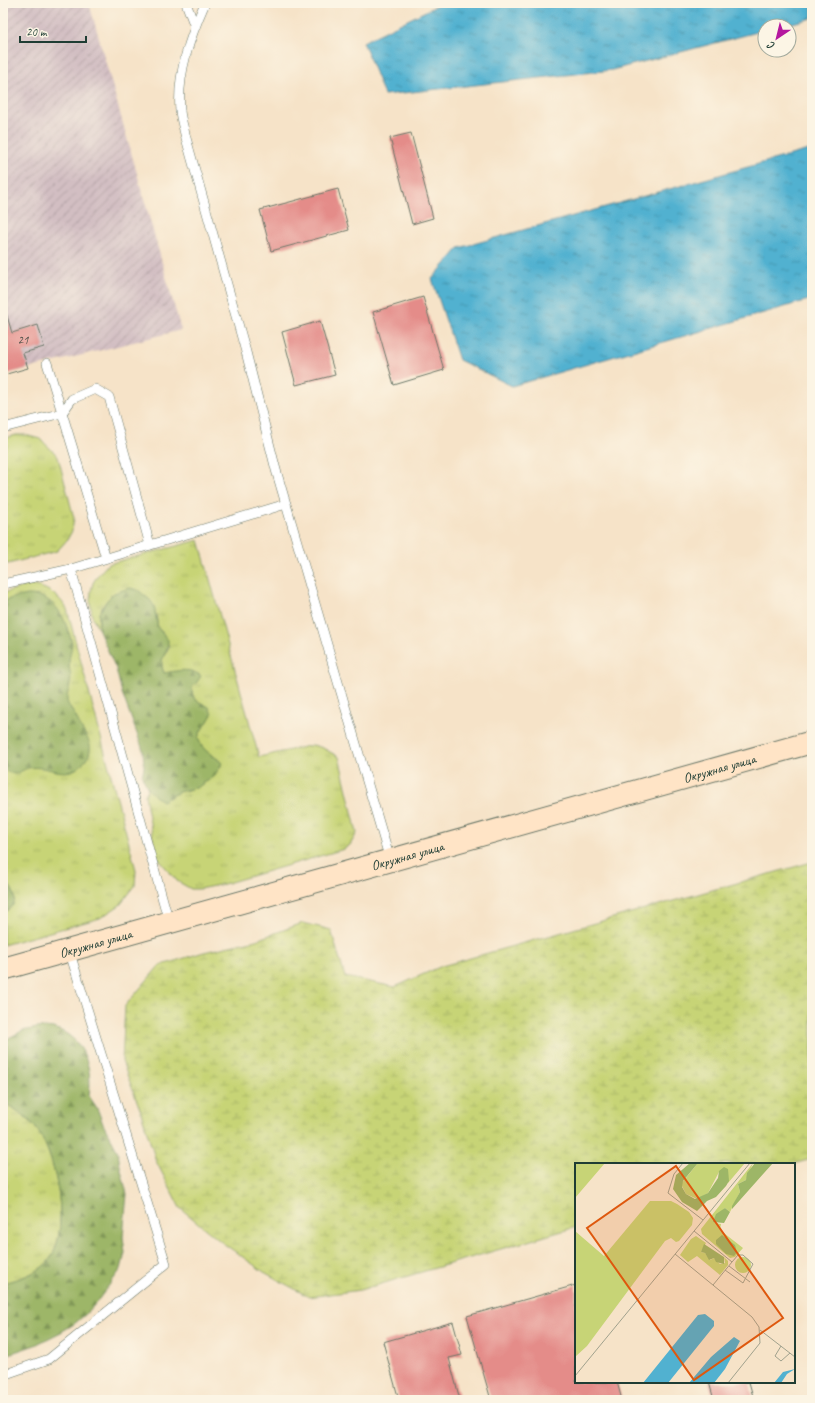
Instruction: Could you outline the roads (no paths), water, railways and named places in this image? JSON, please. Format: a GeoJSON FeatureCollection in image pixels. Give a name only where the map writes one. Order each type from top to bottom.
{"type":"FeatureCollection","features":[{"type":"Feature","properties":{"kind":"main road","name":"Окружная улица"},"geometry":{"type":"LineString","coordinates":[[3,969],[812,742]]}},
{"type":"Feature","properties":{"kind":"lane"},"geometry":{"type":"LineString","coordinates":[[186,3],[195,27]]}},
{"type":"Feature","properties":{"kind":"lane"},"geometry":{"type":"LineString","coordinates":[[205,3],[187,51],[181,78],[180,111],[286,504],[390,860]]}},
{"type":"Feature","properties":{"kind":"lane"},"geometry":{"type":"LineString","coordinates":[[47,363],[106,558]]}},
{"type":"Feature","properties":{"kind":"lane"},"geometry":{"type":"LineString","coordinates":[[3,428],[62,412],[72,399],[95,389],[110,397],[150,544]]}},
{"type":"Feature","properties":{"kind":"lane"},"geometry":{"type":"LineString","coordinates":[[3,584],[71,569],[286,504]]}},
{"type":"Feature","properties":{"kind":"lane"},"geometry":{"type":"LineString","coordinates":[[71,569],[169,922]]}},
{"type":"Feature","properties":{"kind":"lane"},"geometry":{"type":"LineString","coordinates":[[4,1377],[49,1359],[166,1264],[69,950]]}},
{"type":"Feature","properties":{"kind":"water"},"geometry":{"type":"Polygon","coordinates":[[[442,3],[812,3],[812,18],[797,22],[797,18],[757,18],[757,32],[612,70],[384,95],[363,42],[442,3]]]}},
{"type":"Feature","properties":{"kind":"water"},"geometry":{"type":"Polygon","coordinates":[[[812,149],[812,299],[512,386],[459,360],[432,279],[459,248],[812,149]]]}}]}
